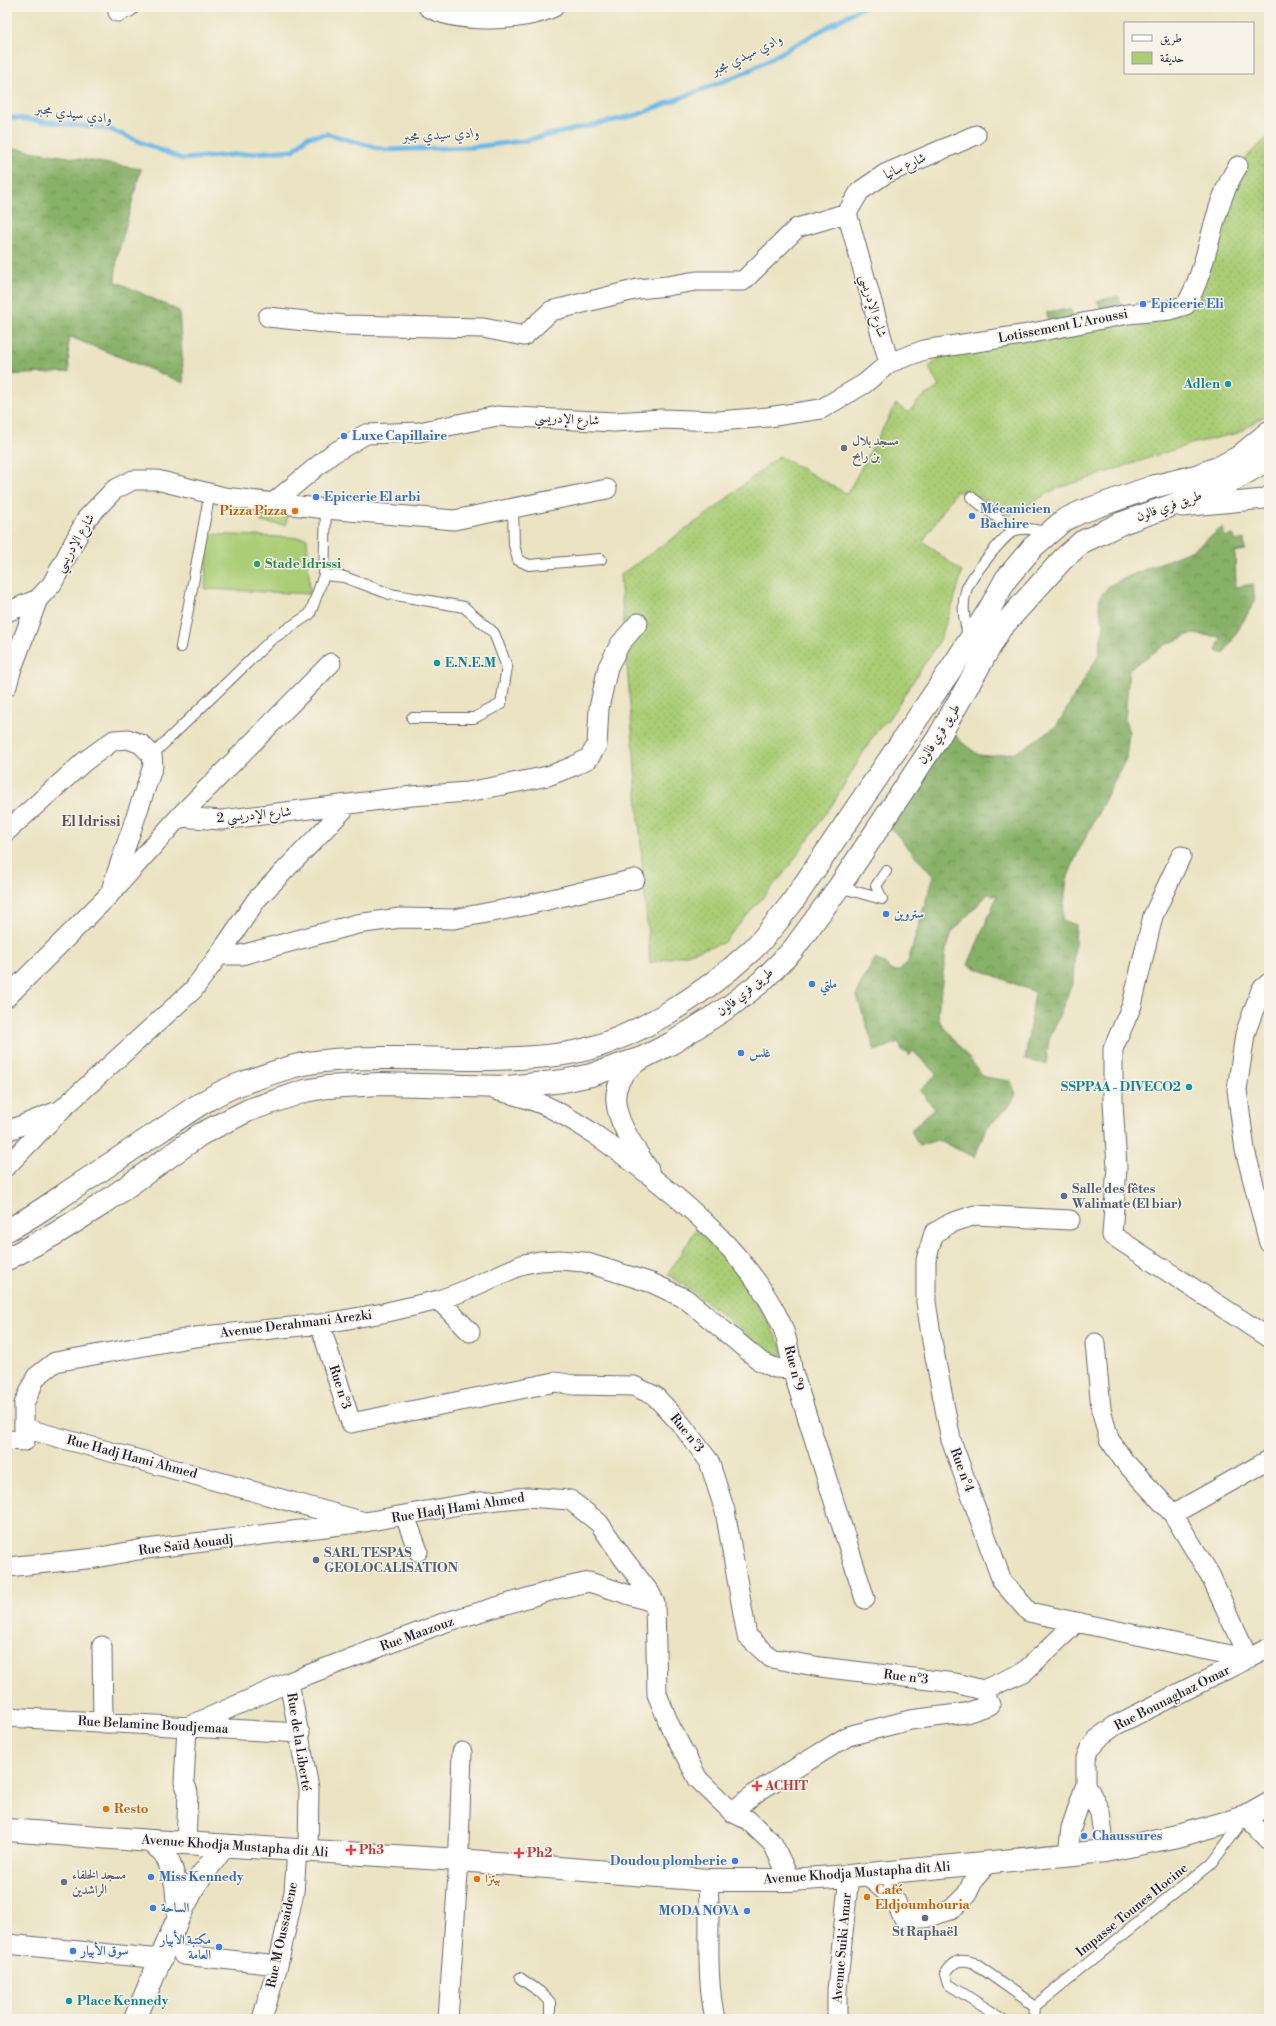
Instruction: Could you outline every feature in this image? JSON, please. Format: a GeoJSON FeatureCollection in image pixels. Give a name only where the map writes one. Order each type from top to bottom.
{"type":"FeatureCollection","features":[{"type":"Feature","properties":{"kind":"main road"},"geometry":{"type":"LineString","coordinates":[[7,1230],[41,1210],[194,1107],[239,1084],[295,1066],[322,1061],[358,1059],[513,1058],[563,1054],[614,1040],[680,1004],[727,972],[770,931],[852,817],[989,610],[1006,579],[1033,547],[1064,520],[1081,512],[1152,487],[1196,476],[1220,467],[1238,457],[1269,432]]}},
{"type":"Feature","properties":{"kind":"main road","name":"طريق فري فالون"},"geometry":{"type":"LineString","coordinates":[[7,1259],[54,1234],[101,1205],[201,1134],[249,1110],[305,1091],[327,1087],[379,1084],[508,1087],[564,1081],[591,1075],[642,1058],[672,1043],[730,1006],[761,982],[792,951],[839,887],[938,738],[1000,629],[1063,559],[1082,542],[1122,523],[1218,489],[1269,459]]}},
{"type":"Feature","properties":{"kind":"main road","name":"Avenue Khodja Mustapha dit Ali"},"geometry":{"type":"LineString","coordinates":[[7,1830],[224,1846],[459,1860],[708,1880],[790,1880],[858,1876],[1105,1851],[1177,1836],[1246,1817],[1269,1804]]}},
{"type":"Feature","properties":{"kind":"main road"},"geometry":{"type":"LineString","coordinates":[[151,1841],[164,1852],[169,1862],[176,1884],[179,1916]]}},
{"type":"Feature","properties":{"kind":"main road"},"geometry":{"type":"LineString","coordinates":[[135,2019],[179,1916],[196,1884],[224,1846]]}},
{"type":"Feature","properties":{"kind":"street"},"geometry":{"type":"LineString","coordinates":[[428,7],[463,18],[496,20],[545,12],[554,7]]}},
{"type":"Feature","properties":{"kind":"street","name":"شارع سانيا"},"geometry":{"type":"LineString","coordinates":[[848,213],[860,192],[885,174],[976,135]]}},
{"type":"Feature","properties":{"kind":"street","name":"Lotissement L'Aroussi"},"geometry":{"type":"LineString","coordinates":[[889,363],[924,350],[1017,336],[1128,314],[1170,310],[1186,305],[1199,280],[1220,200],[1238,166]]}},
{"type":"Feature","properties":{"kind":"street"},"geometry":{"type":"LineString","coordinates":[[268,317],[344,324],[483,328],[524,336],[551,311],[638,289],[696,281],[743,281],[797,228],[848,213]]}},
{"type":"Feature","properties":{"kind":"street","name":"شارع الإدريسي"},"geometry":{"type":"LineString","coordinates":[[274,502],[332,454],[366,434],[419,432],[497,416],[614,422],[663,419],[718,421],[768,417],[821,409],[864,384],[889,363],[848,213]]}},
{"type":"Feature","properties":{"kind":"street","name":"شارع الإدريسي"},"geometry":{"type":"LineString","coordinates":[[7,686],[11,670],[38,599],[52,584],[87,518],[114,490],[133,480],[157,480],[210,492],[224,497],[326,509],[454,520],[607,489]]}},
{"type":"Feature","properties":{"kind":"street"},"geometry":{"type":"LineString","coordinates":[[1165,508],[1264,499],[1269,496]]}},
{"type":"Feature","properties":{"kind":"street"},"geometry":{"type":"LineString","coordinates":[[7,612],[38,599]]}},
{"type":"Feature","properties":{"kind":"street","name":"شارع الإدريسي 2"},"geometry":{"type":"LineString","coordinates":[[178,817],[222,820],[412,796],[468,792],[548,776],[574,766],[589,758],[596,744],[599,708],[608,667],[620,644],[638,623]]}},
{"type":"Feature","properties":{"kind":"street"},"geometry":{"type":"LineString","coordinates":[[7,997],[110,894],[178,817],[331,663]]}},
{"type":"Feature","properties":{"kind":"street"},"geometry":{"type":"LineString","coordinates":[[7,830],[85,760],[114,740],[128,739],[147,748],[152,755],[154,762],[152,770],[123,850],[110,894]]}},
{"type":"Feature","properties":{"kind":"street"},"geometry":{"type":"LineString","coordinates":[[7,1166],[62,1109],[193,990],[257,900],[349,804]]}},
{"type":"Feature","properties":{"kind":"street"},"geometry":{"type":"LineString","coordinates":[[1181,856],[1153,916],[1132,1005],[1113,1049],[1113,1102],[1116,1167],[1112,1234],[1269,1338]]}},
{"type":"Feature","properties":{"kind":"street"},"geometry":{"type":"LineString","coordinates":[[219,955],[242,955],[357,924],[400,918],[454,919],[635,879]]}},
{"type":"Feature","properties":{"kind":"street"},"geometry":{"type":"LineString","coordinates":[[1269,983],[1261,990],[1245,1034],[1237,1090],[1245,1150],[1269,1242]]}},
{"type":"Feature","properties":{"kind":"street"},"geometry":{"type":"LineString","coordinates":[[642,1058],[628,1070],[619,1081],[614,1098],[615,1105],[626,1131],[653,1178]]}},
{"type":"Feature","properties":{"kind":"street","name":"Rue n°9"},"geometry":{"type":"LineString","coordinates":[[482,1087],[522,1097],[552,1109],[606,1143],[653,1178],[719,1235],[747,1269],[780,1320],[789,1349],[792,1369],[865,1598]]}},
{"type":"Feature","properties":{"kind":"street"},"geometry":{"type":"LineString","coordinates":[[7,1131],[62,1109]]}},
{"type":"Feature","properties":{"kind":"street","name":"Rue n°4"},"geometry":{"type":"LineString","coordinates":[[1070,1220],[975,1215],[951,1223],[934,1232],[926,1260],[926,1302],[951,1440],[1002,1581],[1029,1612],[1249,1659]]}},
{"type":"Feature","properties":{"kind":"street","name":"Avenue Derahmani Arezki"},"geometry":{"type":"LineString","coordinates":[[24,1428],[24,1404],[36,1377],[55,1362],[195,1337],[320,1324],[383,1313],[439,1300],[461,1292],[524,1264],[559,1260],[584,1262],[652,1283],[686,1300],[760,1360],[775,1368],[792,1369]]}},
{"type":"Feature","properties":{"kind":"street"},"geometry":{"type":"LineString","coordinates":[[439,1300],[470,1332]]}},
{"type":"Feature","properties":{"kind":"street","name":"Rue n°3"},"geometry":{"type":"LineString","coordinates":[[320,1324],[351,1423],[555,1382],[574,1385],[634,1386],[655,1396],[681,1424],[708,1461],[725,1511],[747,1636],[770,1658],[820,1667],[940,1681],[983,1690]]}},
{"type":"Feature","properties":{"kind":"street"},"geometry":{"type":"LineString","coordinates":[[1095,1343],[1101,1409],[1109,1439],[1124,1461],[1173,1514],[1210,1575],[1249,1659]]}},
{"type":"Feature","properties":{"kind":"street"},"geometry":{"type":"LineString","coordinates":[[7,1440],[25,1441],[24,1428]]}},
{"type":"Feature","properties":{"kind":"street","name":"Rue Hadj Hami Ahmed"},"geometry":{"type":"LineString","coordinates":[[24,1428],[365,1522],[471,1503],[527,1497],[570,1500],[600,1523],[623,1558],[650,1593],[655,1603]]}},
{"type":"Feature","properties":{"kind":"street"},"geometry":{"type":"LineString","coordinates":[[1173,1514],[1269,1460]]}},
{"type":"Feature","properties":{"kind":"street"},"geometry":{"type":"LineString","coordinates":[[405,1516],[418,1551]]}},
{"type":"Feature","properties":{"kind":"street","name":"Rue Saïd Aouadj"},"geometry":{"type":"LineString","coordinates":[[7,1567],[96,1558],[138,1550],[365,1522]]}},
{"type":"Feature","properties":{"kind":"street","name":"Rue Maazouz"},"geometry":{"type":"LineString","coordinates":[[187,1727],[289,1682],[443,1623],[557,1589],[589,1582],[655,1603]]}},
{"type":"Feature","properties":{"kind":"street"},"geometry":{"type":"LineString","coordinates":[[655,1603],[657,1694],[670,1726],[698,1779],[732,1812],[748,1820],[773,1844],[790,1880]]}},
{"type":"Feature","properties":{"kind":"street"},"geometry":{"type":"LineString","coordinates":[[732,1812],[757,1792],[848,1736],[910,1720],[966,1713],[990,1705],[983,1690],[1024,1672],[1077,1622]]}},
{"type":"Feature","properties":{"kind":"street"},"geometry":{"type":"LineString","coordinates":[[102,1646],[103,1723]]}},
{"type":"Feature","properties":{"kind":"street","name":"Rue Bounaghaz Omar"},"geometry":{"type":"LineString","coordinates":[[1086,1784],[1086,1758],[1090,1748],[1102,1735],[1116,1725],[1269,1648]]}},
{"type":"Feature","properties":{"kind":"street","name":"Rue de la Liberté"},"geometry":{"type":"LineString","coordinates":[[289,1682],[300,1733],[309,1788],[303,1851]]}},
{"type":"Feature","properties":{"kind":"street","name":"Rue Belamine Boudjemaa"},"geometry":{"type":"LineString","coordinates":[[7,1717],[300,1733]]}},
{"type":"Feature","properties":{"kind":"street"},"geometry":{"type":"LineString","coordinates":[[186,1843],[188,1792],[184,1782],[187,1727]]}},
{"type":"Feature","properties":{"kind":"street"},"geometry":{"type":"LineString","coordinates":[[448,2019],[459,1860],[462,1752]]}},
{"type":"Feature","properties":{"kind":"street"},"geometry":{"type":"LineString","coordinates":[[1086,1784],[1100,1812],[1105,1851]]}},
{"type":"Feature","properties":{"kind":"street"},"geometry":{"type":"LineString","coordinates":[[1068,1854],[1071,1828],[1086,1784]]}},
{"type":"Feature","properties":{"kind":"street"},"geometry":{"type":"LineString","coordinates":[[1246,1817],[1269,1841]]}},
{"type":"Feature","properties":{"kind":"street","name":"Rue M Oussaidene"},"geometry":{"type":"LineString","coordinates":[[262,2019],[278,1965],[303,1851]]}},
{"type":"Feature","properties":{"kind":"street"},"geometry":{"type":"LineString","coordinates":[[858,1876],[895,1900],[903,1918],[925,1918],[951,1910],[967,1894],[974,1879],[988,1863]]}},
{"type":"Feature","properties":{"kind":"street","name":"Avenue Suiki Amar"},"geometry":{"type":"LineString","coordinates":[[837,2019],[837,1990],[858,1876]]}},
{"type":"Feature","properties":{"kind":"street"},"geometry":{"type":"LineString","coordinates":[[708,1880],[708,1962],[714,2019]]}},
{"type":"Feature","properties":{"kind":"street"},"geometry":{"type":"LineString","coordinates":[[7,1944],[161,1959]]}},
{"type":"Feature","properties":{"kind":"street"},"geometry":{"type":"LineString","coordinates":[[183,1955],[278,1965]]}},
{"type":"Feature","properties":{"kind":"lane"},"geometry":{"type":"LineString","coordinates":[[181,647],[210,492]]}},
{"type":"Feature","properties":{"kind":"lane"},"geometry":{"type":"LineString","coordinates":[[972,497],[1014,530]]}},
{"type":"Feature","properties":{"kind":"lane"},"geometry":{"type":"LineString","coordinates":[[514,508],[514,545],[518,560],[529,565],[602,559]]}},
{"type":"Feature","properties":{"kind":"lane"},"geometry":{"type":"LineString","coordinates":[[152,755],[272,639],[310,614],[324,575],[326,509]]}},
{"type":"Feature","properties":{"kind":"lane"},"geometry":{"type":"LineString","coordinates":[[969,640],[964,618],[966,591],[971,579],[979,567],[1014,530],[1031,528],[1050,533]]}},
{"type":"Feature","properties":{"kind":"lane"},"geometry":{"type":"LineString","coordinates":[[324,575],[344,577],[390,594],[464,607],[494,632],[507,667],[501,704],[474,718],[412,718]]}},
{"type":"Feature","properties":{"kind":"lane"},"geometry":{"type":"LineString","coordinates":[[839,887],[882,899],[876,886],[886,871]]}},
{"type":"Feature","properties":{"kind":"lane","name":"Impasse Tounes Hocine"},"geometry":{"type":"LineString","coordinates":[[1035,2006],[1211,1864],[1246,1817]]}},
{"type":"Feature","properties":{"kind":"lane"},"geometry":{"type":"LineString","coordinates":[[1003,2019],[948,1984],[946,1974],[952,1964],[964,1960],[974,1963],[1035,2006],[1034,2019]]}},
{"type":"Feature","properties":{"kind":"lane"},"geometry":{"type":"LineString","coordinates":[[520,1978],[540,1992],[550,2002],[550,2019]]}},
{"type":"Feature","properties":{"kind":"green space"},"geometry":{"type":"Polygon","coordinates":[[[1269,136],[1269,413],[1238,433],[1191,444],[1056,489],[1008,516],[980,498],[956,491],[923,541],[962,572],[953,604],[940,640],[888,720],[875,733],[832,805],[785,872],[723,943],[650,963],[620,575],[710,512],[779,456],[847,494],[896,404],[908,413],[921,398],[939,387],[929,367],[948,348],[1181,308],[1239,164],[1269,136]]]}},
{"type":"Feature","properties":{"kind":"green space"},"geometry":{"type":"Polygon","coordinates":[[[7,147],[141,169],[117,258],[115,281],[179,311],[184,383],[68,336],[69,372],[7,375],[7,147]]]}},
{"type":"Feature","properties":{"kind":"green space"},"geometry":{"type":"Polygon","coordinates":[[[1118,296],[1124,310],[1104,314],[1097,301],[1118,296]]]}},
{"type":"Feature","properties":{"kind":"green space"},"geometry":{"type":"Polygon","coordinates":[[[1070,309],[1074,319],[1048,324],[1047,312],[1070,309]]]}},
{"type":"Feature","properties":{"kind":"green space"},"geometry":{"type":"Polygon","coordinates":[[[262,507],[288,510],[286,525],[261,522],[262,507]]]}},
{"type":"Feature","properties":{"kind":"green space"},"geometry":{"type":"Polygon","coordinates":[[[1223,527],[1225,537],[1233,535],[1236,541],[1244,539],[1245,550],[1235,552],[1236,587],[1253,584],[1255,601],[1224,654],[1216,651],[1221,637],[1191,634],[1165,645],[1129,669],[1125,720],[1129,732],[1126,759],[1078,852],[1067,879],[1062,920],[1076,925],[1073,982],[1049,1040],[1046,1064],[1025,1060],[1035,992],[968,965],[997,896],[988,894],[952,932],[946,951],[938,1013],[940,1022],[984,1077],[1011,1081],[1016,1094],[1011,1104],[985,1130],[975,1157],[937,1140],[919,1146],[911,1130],[934,1108],[920,1091],[936,1074],[913,1051],[909,1056],[908,1052],[902,1052],[899,1042],[875,1051],[857,996],[859,987],[875,959],[886,964],[891,971],[898,971],[908,962],[933,876],[889,826],[951,730],[960,741],[979,755],[990,756],[1017,752],[1056,727],[1098,656],[1104,624],[1099,608],[1100,597],[1110,585],[1193,550],[1223,527]]]}},
{"type":"Feature","properties":{"kind":"green space","name":"Stade Idrissi"},"geometry":{"type":"Polygon","coordinates":[[[208,534],[307,538],[310,594],[205,589],[208,534]]]}},
{"type":"Feature","properties":{"kind":"green space"},"geometry":{"type":"Polygon","coordinates":[[[702,1220],[725,1252],[765,1317],[784,1352],[779,1359],[775,1359],[716,1309],[668,1274],[702,1220]]]}},
{"type":"Feature","properties":{"kind":"waterway","name":"وادي سيدي مجبر"},"geometry":{"type":"LineString","coordinates":[[7,117],[109,129],[182,159],[294,150],[307,137],[328,134],[385,150],[473,147],[523,141],[637,115],[747,72],[863,7]]}},
{"type":"Feature","properties":{"kind":"place","name":"Epicerie Eli"},"geometry":{"type":"Point","coordinates":[1143,304]}},
{"type":"Feature","properties":{"kind":"place","name":"Adlen"},"geometry":{"type":"Point","coordinates":[1228,384]}},
{"type":"Feature","properties":{"kind":"place","name":"Luxe Capillaire"},"geometry":{"type":"Point","coordinates":[344,436]}},
{"type":"Feature","properties":{"kind":"place","name":"مسجد بلال بن رابح"},"geometry":{"type":"Point","coordinates":[844,448]}},
{"type":"Feature","properties":{"kind":"place","name":"Epicerie El arbi"},"geometry":{"type":"Point","coordinates":[316,497]}},
{"type":"Feature","properties":{"kind":"place","name":"Pizza Pizza"},"geometry":{"type":"Point","coordinates":[295,511]}},
{"type":"Feature","properties":{"kind":"place","name":"Mécanicien Bachire"},"geometry":{"type":"Point","coordinates":[972,516]}},
{"type":"Feature","properties":{"kind":"place","name":"Stade Idrissi"},"geometry":{"type":"Point","coordinates":[257,564]}},
{"type":"Feature","properties":{"kind":"place","name":"E.N.E.M"},"geometry":{"type":"Point","coordinates":[437,663]}},
{"type":"Feature","properties":{"kind":"place","name":"ستروين"},"geometry":{"type":"Point","coordinates":[886,914]}},
{"type":"Feature","properties":{"kind":"place","name":"ملتي"},"geometry":{"type":"Point","coordinates":[812,984]}},
{"type":"Feature","properties":{"kind":"place","name":"غلس"},"geometry":{"type":"Point","coordinates":[741,1053]}},
{"type":"Feature","properties":{"kind":"place","name":"SSPPAA - DIVECO2"},"geometry":{"type":"Point","coordinates":[1189,1087]}},
{"type":"Feature","properties":{"kind":"place","name":"Salle des fêtes Walimate (El biar)"},"geometry":{"type":"Point","coordinates":[1064,1196]}},
{"type":"Feature","properties":{"kind":"place","name":"SARL TESPAS GEOLOCALISATION"},"geometry":{"type":"Point","coordinates":[316,1560]}},
{"type":"Feature","properties":{"kind":"place","name":"ACHIT"},"geometry":{"type":"Point","coordinates":[757,1786]}},
{"type":"Feature","properties":{"kind":"place","name":"Resto"},"geometry":{"type":"Point","coordinates":[106,1809]}},
{"type":"Feature","properties":{"kind":"place","name":"Chaussures"},"geometry":{"type":"Point","coordinates":[1084,1836]}},
{"type":"Feature","properties":{"kind":"place","name":"Ph3"},"geometry":{"type":"Point","coordinates":[351,1850]}},
{"type":"Feature","properties":{"kind":"place","name":"Ph2"},"geometry":{"type":"Point","coordinates":[519,1853]}},
{"type":"Feature","properties":{"kind":"place","name":"Doudou plomberie"},"geometry":{"type":"Point","coordinates":[735,1861]}},
{"type":"Feature","properties":{"kind":"place","name":"Miss Kennedy"},"geometry":{"type":"Point","coordinates":[151,1877]}},
{"type":"Feature","properties":{"kind":"place","name":"بيتزا"},"geometry":{"type":"Point","coordinates":[477,1879]}},
{"type":"Feature","properties":{"kind":"place","name":"مسجد الخلفاء الراشدين"},"geometry":{"type":"Point","coordinates":[64,1882]}},
{"type":"Feature","properties":{"kind":"place","name":"Café Eldjoumhouria"},"geometry":{"type":"Point","coordinates":[867,1897]}},
{"type":"Feature","properties":{"kind":"place","name":"الساحة"},"geometry":{"type":"Point","coordinates":[153,1908]}},
{"type":"Feature","properties":{"kind":"place","name":"MODA NOVA"},"geometry":{"type":"Point","coordinates":[747,1911]}},
{"type":"Feature","properties":{"kind":"place","name":"St Raphaël"},"geometry":{"type":"Point","coordinates":[925,1918]}},
{"type":"Feature","properties":{"kind":"place","name":"مكتبة الأبيار العامة"},"geometry":{"type":"Point","coordinates":[219,1947]}},
{"type":"Feature","properties":{"kind":"place","name":"سوق الأبيار"},"geometry":{"type":"Point","coordinates":[73,1951]}},
{"type":"Feature","properties":{"kind":"place","name":"Place Kennedy"},"geometry":{"type":"Point","coordinates":[69,2001]}},
{"type":"Feature","properties":{"kind":"district","name":"El Idrissi"},"geometry":{"type":"Point","coordinates":[91,822]}}]}
